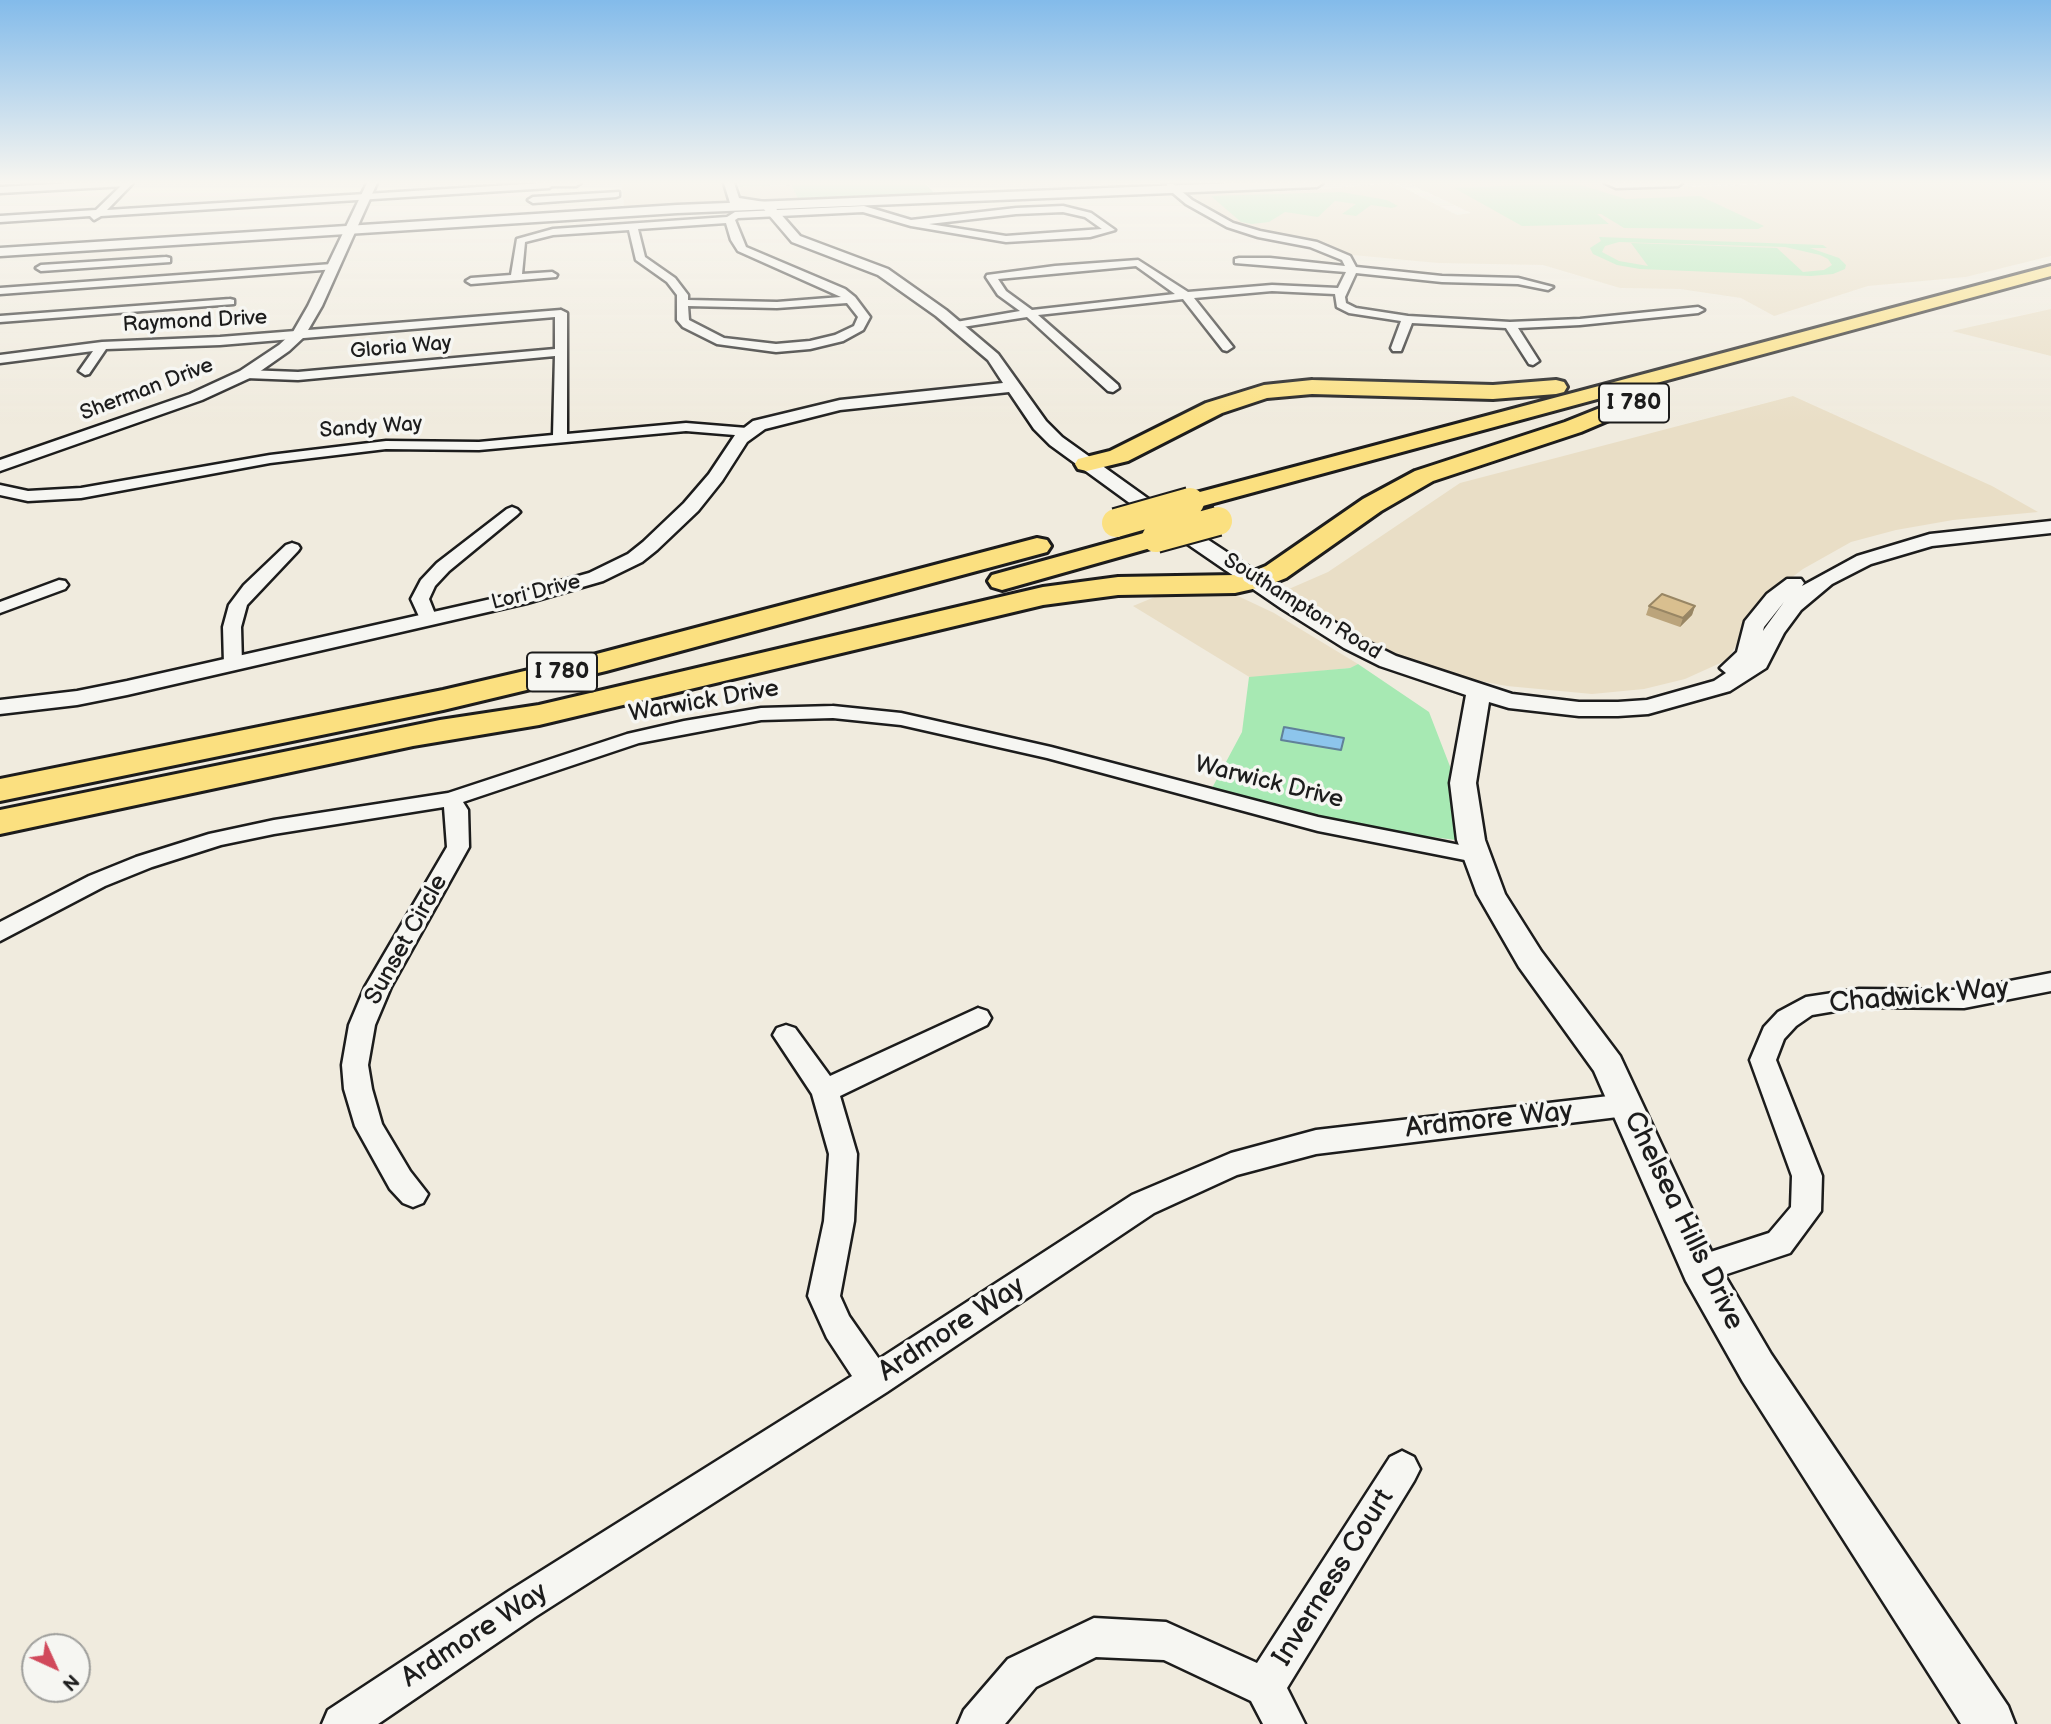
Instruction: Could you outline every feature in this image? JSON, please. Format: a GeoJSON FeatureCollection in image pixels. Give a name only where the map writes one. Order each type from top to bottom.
{"type":"FeatureCollection","features":[{"type":"Feature","properties":{"kind":"highway","name":"I 780"},"geometry":{"type":"LineString","coordinates":[[0,790],[283,734],[506,685],[755,622],[1190,502],[2051,271]]}},
{"type":"Feature","properties":{"kind":"highway","name":"I 780"},"geometry":{"type":"LineString","coordinates":[[1383,474],[2051,287]]}},
{"type":"Feature","properties":{"kind":"highway"},"geometry":{"type":"LineString","coordinates":[[1087,464],[1119,456],[1214,408],[1287,388],[1523,390],[1574,384],[1779,344]]}},
{"type":"Feature","properties":{"kind":"highway"},"geometry":{"type":"LineString","coordinates":[[1254,396],[1289,392],[1337,395],[1354,400],[1385,420],[1387,434],[1378,441],[1280,474],[1265,482]]}},
{"type":"Feature","properties":{"kind":"highway"},"geometry":{"type":"LineString","coordinates":[[414,736],[539,715],[1043,596],[1118,586],[1235,584],[1256,580],[1276,572],[1372,505],[1424,476],[1573,427],[1620,408]]}},
{"type":"Feature","properties":{"kind":"highway","name":"I 780"},"geometry":{"type":"LineString","coordinates":[[0,822],[414,736],[653,677],[1230,517]]}},
{"type":"Feature","properties":{"kind":"street"},"geometry":{"type":"LineString","coordinates":[[0,305],[45,264],[62,263]]}},
{"type":"Feature","properties":{"kind":"street"},"geometry":{"type":"LineString","coordinates":[[299,334],[334,263]]}},
{"type":"Feature","properties":{"kind":"street"},"geometry":{"type":"LineString","coordinates":[[514,279],[519,263]]}},
{"type":"Feature","properties":{"kind":"street"},"geometry":{"type":"LineString","coordinates":[[647,263],[676,285],[684,303],[682,320],[693,330],[733,344],[776,348],[825,342],[859,328],[864,317],[851,299],[834,288],[773,263]]}},
{"type":"Feature","properties":{"kind":"street","name":"Southampton Road"},"geometry":{"type":"LineString","coordinates":[[859,263],[889,275],[956,325],[993,357],[1048,433],[1171,524],[1352,643],[1388,661],[1508,702],[1579,709],[1648,707],[1682,699],[1722,686],[1758,663],[1773,634],[1793,605],[1825,580],[1864,560],[1930,540],[2051,527]]}},
{"type":"Feature","properties":{"kind":"street"},"geometry":{"type":"LineString","coordinates":[[1113,388],[1029,313],[1002,293],[991,277],[1132,263]]}},
{"type":"Feature","properties":{"kind":"street"},"geometry":{"type":"LineString","coordinates":[[1139,263],[1186,296],[1227,347]]}},
{"type":"Feature","properties":{"kind":"street"},"geometry":{"type":"LineString","coordinates":[[1295,263],[1442,279],[1518,281],[1548,287]]}},
{"type":"Feature","properties":{"kind":"street"},"geometry":{"type":"LineString","coordinates":[[1348,263],[1351,269]]}},
{"type":"Feature","properties":{"kind":"street"},"geometry":{"type":"LineString","coordinates":[[0,291],[332,267]]}},
{"type":"Feature","properties":{"kind":"street"},"geometry":{"type":"LineString","coordinates":[[1351,269],[1340,291],[1341,305],[1345,309],[1408,319],[1510,325],[1580,322],[1698,310]]}},
{"type":"Feature","properties":{"kind":"street"},"geometry":{"type":"LineString","coordinates":[[471,281],[552,275]]}},
{"type":"Feature","properties":{"kind":"street"},"geometry":{"type":"LineString","coordinates":[[956,325],[1075,306],[1186,296],[1291,287],[1340,291]]}},
{"type":"Feature","properties":{"kind":"street"},"geometry":{"type":"LineString","coordinates":[[684,303],[777,306],[851,299]]}},
{"type":"Feature","properties":{"kind":"street"},"geometry":{"type":"LineString","coordinates":[[0,320],[230,302]]}},
{"type":"Feature","properties":{"kind":"street","name":"Raymond Drive"},"geometry":{"type":"LineString","coordinates":[[0,359],[102,346],[299,334],[561,313],[559,352]]}},
{"type":"Feature","properties":{"kind":"street"},"geometry":{"type":"LineString","coordinates":[[1397,348],[1408,319]]}},
{"type":"Feature","properties":{"kind":"street"},"geometry":{"type":"LineString","coordinates":[[1510,325],[1533,361]]}},
{"type":"Feature","properties":{"kind":"street","name":"Sherman Drive"},"geometry":{"type":"LineString","coordinates":[[0,466],[196,397],[268,361],[299,334]]}},
{"type":"Feature","properties":{"kind":"street"},"geometry":{"type":"LineString","coordinates":[[85,371],[102,346]]}},
{"type":"Feature","properties":{"kind":"street"},"geometry":{"type":"LineString","coordinates":[[559,352],[560,438]]}},
{"type":"Feature","properties":{"kind":"street","name":"Gloria Way"},"geometry":{"type":"LineString","coordinates":[[246,374],[298,376],[559,352]]}},
{"type":"Feature","properties":{"kind":"street"},"geometry":{"type":"LineString","coordinates":[[747,432],[781,418],[822,408],[1015,387]]}},
{"type":"Feature","properties":{"kind":"street","name":"Sandy Way"},"geometry":{"type":"LineString","coordinates":[[0,490],[28,496],[80,493],[187,473],[342,450],[422,444],[479,446],[686,427],[747,432]]}},
{"type":"Feature","properties":{"kind":"street","name":"Lori Drive"},"geometry":{"type":"LineString","coordinates":[[0,707],[77,698],[233,664],[596,577],[635,558],[691,507],[747,432]]}},
{"type":"Feature","properties":{"kind":"street"},"geometry":{"type":"LineString","coordinates":[[428,619],[420,599],[427,584],[443,567],[512,512]]}},
{"type":"Feature","properties":{"kind":"street","name":"Southampton Road"},"geometry":{"type":"LineString","coordinates":[[1479,691],[1609,697],[1642,695],[1710,678],[1728,671],[1748,654],[1753,626],[1787,587],[1808,573],[1849,554],[1917,533],[2051,517]]}},
{"type":"Feature","properties":{"kind":"street"},"geometry":{"type":"LineString","coordinates":[[233,664],[232,627],[238,605],[250,589],[292,548]]}},
{"type":"Feature","properties":{"kind":"street"},"geometry":{"type":"LineString","coordinates":[[0,608],[59,584]]}},
{"type":"Feature","properties":{"kind":"street","name":"Chelsea Hills Drive"},"geometry":{"type":"LineString","coordinates":[[1479,691],[1463,783],[1466,819],[1475,855],[1491,894],[1530,959],[1608,1065],[1700,1269],[1757,1368],[1990,1724]]}},
{"type":"Feature","properties":{"kind":"street","name":"Warwick Drive"},"geometry":{"type":"LineString","coordinates":[[0,933],[97,881],[144,862],[205,843],[274,827],[451,799],[634,738],[761,714],[833,712],[901,719],[986,737],[1318,824],[1475,855]]}},
{"type":"Feature","properties":{"kind":"street","name":"Sunset Circle"},"geometry":{"type":"LineString","coordinates":[[413,1194],[400,1180],[369,1126],[358,1089],[355,1065],[362,1025],[378,987],[458,847],[457,810],[451,799]]}},
{"type":"Feature","properties":{"kind":"street","name":"Chadwick Way"},"geometry":{"type":"LineString","coordinates":[[1700,1269],[1779,1243],[1806,1211],[1807,1176],[1763,1060],[1773,1034],[1787,1020],[1806,1007],[1859,998],[1964,999],[2051,982]]}},
{"type":"Feature","properties":{"kind":"street"},"geometry":{"type":"LineString","coordinates":[[825,1091],[978,1018]]}},
{"type":"Feature","properties":{"kind":"street"},"geometry":{"type":"LineString","coordinates":[[786,1035],[825,1091],[843,1154],[839,1221],[824,1296],[838,1327],[875,1381]]}},
{"type":"Feature","properties":{"kind":"street","name":"Ardmore Way"},"geometry":{"type":"LineString","coordinates":[[342,1724],[522,1604],[875,1381],[1143,1204],[1231,1165],[1317,1142],[1626,1105]]}},
{"type":"Feature","properties":{"kind":"street","name":"Inverness Court"},"geometry":{"type":"LineString","coordinates":[[1265,1687],[1402,1469]]}},
{"type":"Feature","properties":{"kind":"street"},"geometry":{"type":"LineString","coordinates":[[978,1724],[1022,1672],[1094,1637],[1166,1641],[1265,1687],[1285,1724]]}},
{"type":"Feature","properties":{"kind":"shaded area"},"geometry":{"type":"Polygon","coordinates":[[[1462,263],[2021,263],[1966,277],[1868,286],[1774,316],[1741,298],[1680,289],[1620,288],[1543,265],[1462,263]]]}},
{"type":"Feature","properties":{"kind":"shaded area"},"geometry":{"type":"Polygon","coordinates":[[[2051,309],[2051,356],[1952,331],[2051,309]]]}},
{"type":"Feature","properties":{"kind":"shaded area"},"geometry":{"type":"Polygon","coordinates":[[[1793,396],[1992,486],[2038,512],[1953,520],[1896,530],[1851,542],[1803,569],[1767,596],[1727,660],[1685,679],[1644,689],[1592,694],[1507,686],[1431,672],[1359,641],[1282,592],[1328,572],[1460,483],[1793,396]]]}},
{"type":"Feature","properties":{"kind":"shaded area"},"geometry":{"type":"Polygon","coordinates":[[[1220,593],[1240,597],[1274,613],[1358,664],[1350,668],[1251,678],[1133,606],[1162,594],[1220,593]]]}},
{"type":"Feature","properties":{"kind":"green space"},"geometry":{"type":"Polygon","coordinates":[[[1614,263],[1648,266],[1646,263],[1794,263],[1803,272],[1824,270],[1831,263],[1846,265],[1845,269],[1833,274],[1811,276],[1640,269],[1614,263]]]}},
{"type":"Feature","properties":{"kind":"green space"},"geometry":{"type":"Polygon","coordinates":[[[1358,664],[1429,712],[1451,769],[1456,840],[1369,829],[1211,790],[1242,732],[1249,677],[1350,668],[1358,664]]]}},
{"type":"Feature","properties":{"kind":"water"},"geometry":{"type":"Polygon","coordinates":[[[1284,727],[1344,738],[1341,750],[1281,740],[1284,727]]]}},
{"type":"Feature","properties":{"kind":"building"},"geometry":{"type":"Polygon","coordinates":[[[1662,594],[1695,606],[1683,618],[1649,606],[1662,594]]]}}]}
